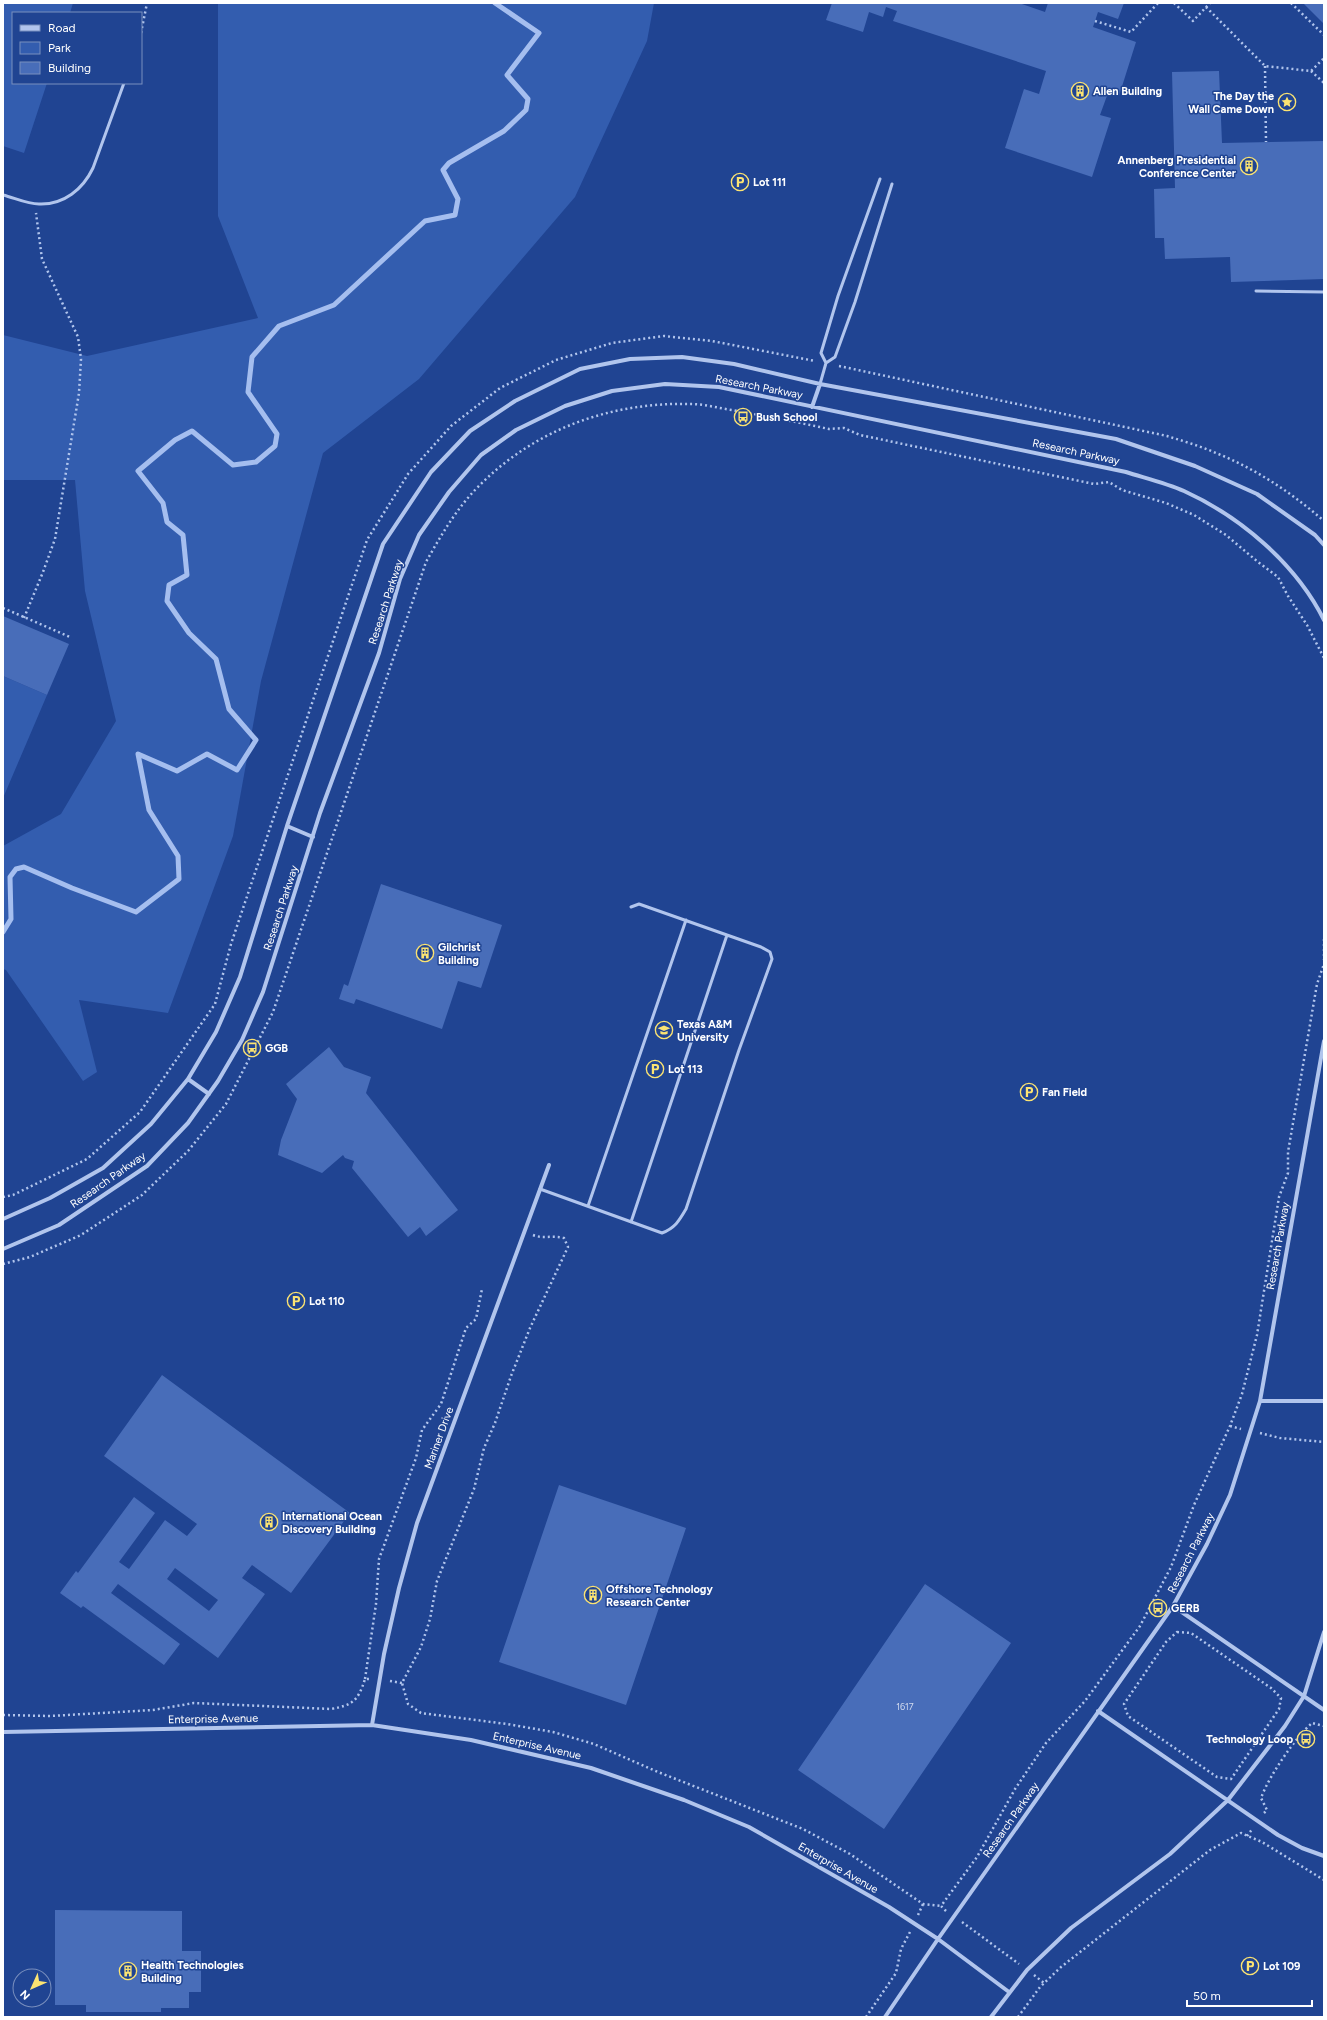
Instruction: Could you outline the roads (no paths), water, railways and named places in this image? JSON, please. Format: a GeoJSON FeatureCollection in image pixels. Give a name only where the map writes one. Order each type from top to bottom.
{"type":"FeatureCollection","features":[{"type":"Feature","properties":{"kind":"street","name":"Research Parkway"},"geometry":{"type":"LineString","coordinates":[[3,1219],[50,1198],[103,1168],[151,1124],[188,1079],[216,1032],[240,977],[287,826],[383,544],[431,472],[470,431],[515,401],[580,369],[630,359],[682,357],[734,364],[820,384],[1116,439],[1195,466],[1257,494],[1315,535],[1324,545]]}},
{"type":"Feature","properties":{"kind":"street","name":"Research Parkway"},"geometry":{"type":"LineString","coordinates":[[3,1249],[59,1225],[147,1166],[188,1123],[208,1094],[242,1040],[263,992],[320,813],[379,652],[400,579],[419,535],[449,492],[481,455],[516,430],[565,406],[612,391],[665,384],[719,387],[1126,472],[1184,491],[1222,512],[1256,536],[1303,587],[1324,620]]}},
{"type":"Feature","properties":{"kind":"street"},"geometry":{"type":"LineString","coordinates":[[812,407],[820,384]]}},
{"type":"Feature","properties":{"kind":"street"},"geometry":{"type":"LineString","coordinates":[[287,826],[313,837]]}},
{"type":"Feature","properties":{"kind":"street","name":"Research Parkway"},"geometry":{"type":"LineString","coordinates":[[885,2017],[954,1916],[1173,1606],[1208,1544],[1230,1495],[1260,1401],[1324,1041]]}},
{"type":"Feature","properties":{"kind":"street"},"geometry":{"type":"LineString","coordinates":[[188,1079],[208,1094]]}},
{"type":"Feature","properties":{"kind":"street","name":"Mariner Drive"},"geometry":{"type":"LineString","coordinates":[[372,1725],[379,1680],[398,1588],[417,1523],[549,1165]]}},
{"type":"Feature","properties":{"kind":"street"},"geometry":{"type":"LineString","coordinates":[[1260,1401],[1324,1401]]}},
{"type":"Feature","properties":{"kind":"street"},"geometry":{"type":"LineString","coordinates":[[1173,1606],[1324,1710]]}},
{"type":"Feature","properties":{"kind":"street"},"geometry":{"type":"LineString","coordinates":[[991,2017],[1027,1970],[1071,1928],[1170,1854],[1228,1800],[1285,1726],[1304,1696],[1324,1632]]}},
{"type":"Feature","properties":{"kind":"street"},"geometry":{"type":"LineString","coordinates":[[1098,1711],[1258,1822],[1302,1848],[1324,1856]]}},
{"type":"Feature","properties":{"kind":"street","name":"Enterprise Avenue"},"geometry":{"type":"LineString","coordinates":[[3,1732],[372,1725],[471,1740],[591,1768],[684,1800],[749,1827],[889,1907],[938,1939],[1009,1992]]}},
{"type":"Feature","properties":{"kind":"lane"},"geometry":{"type":"LineString","coordinates":[[3,195],[35,204],[54,202],[65,198],[81,187],[88,179],[124,84]]}},
{"type":"Feature","properties":{"kind":"lane"},"geometry":{"type":"LineString","coordinates":[[826,363],[821,353],[838,296],[880,179]]}},
{"type":"Feature","properties":{"kind":"lane"},"geometry":{"type":"LineString","coordinates":[[820,384],[826,363],[834,357],[855,302],[892,184]]}},
{"type":"Feature","properties":{"kind":"lane"},"geometry":{"type":"LineString","coordinates":[[1256,291],[1324,292]]}},
{"type":"Feature","properties":{"kind":"lane"},"geometry":{"type":"LineString","coordinates":[[540,1189],[662,1233],[670,1230],[678,1224],[686,1209],[739,1050],[772,959],[770,952],[761,947],[639,904],[631,907]]}},
{"type":"Feature","properties":{"kind":"lane"},"geometry":{"type":"LineString","coordinates":[[588,1206],[686,920]]}},
{"type":"Feature","properties":{"kind":"lane"},"geometry":{"type":"LineString","coordinates":[[631,1222],[727,935]]}},
{"type":"Feature","properties":{"kind":"waterway"},"geometry":{"type":"LineString","coordinates":[[3,932],[11,919],[10,877],[16,869],[24,867],[72,888],[136,912],[179,879],[178,856],[149,810],[138,754],[177,771],[207,754],[237,770],[256,740],[229,709],[216,659],[189,633],[167,601],[169,585],[187,575],[183,535],[167,522],[163,503],[138,471],[175,440],[192,431],[233,465],[256,462],[275,446],[277,434],[248,392],[252,357],[279,326],[334,305],[425,221],[455,215],[458,199],[443,170],[449,163],[504,131],[526,110],[528,99],[507,75],[539,33],[495,3]]}},
{"type":"Feature","properties":{"kind":"place","name":"Allen Building"},"geometry":{"type":"Point","coordinates":[1080,91]}},
{"type":"Feature","properties":{"kind":"place","name":"The Day the Wall Came Down"},"geometry":{"type":"Point","coordinates":[1287,102]}},
{"type":"Feature","properties":{"kind":"place","name":"Annenberg Presidential Conference Center"},"geometry":{"type":"Point","coordinates":[1249,166]}},
{"type":"Feature","properties":{"kind":"place","name":"Lot 111"},"geometry":{"type":"Point","coordinates":[740,182]}},
{"type":"Feature","properties":{"kind":"place","name":"Bush School"},"geometry":{"type":"Point","coordinates":[743,417]}},
{"type":"Feature","properties":{"kind":"place","name":"Gilchrist Building"},"geometry":{"type":"Point","coordinates":[425,953]}},
{"type":"Feature","properties":{"kind":"place","name":"Texas A&M University"},"geometry":{"type":"Point","coordinates":[664,1030]}},
{"type":"Feature","properties":{"kind":"place","name":"GGB"},"geometry":{"type":"Point","coordinates":[252,1048]}},
{"type":"Feature","properties":{"kind":"place","name":"Lot 113"},"geometry":{"type":"Point","coordinates":[655,1069]}},
{"type":"Feature","properties":{"kind":"place","name":"Fan Field"},"geometry":{"type":"Point","coordinates":[1029,1092]}},
{"type":"Feature","properties":{"kind":"place","name":"Lot 110"},"geometry":{"type":"Point","coordinates":[296,1301]}},
{"type":"Feature","properties":{"kind":"place","name":"International Ocean Discovery Building"},"geometry":{"type":"Point","coordinates":[269,1522]}},
{"type":"Feature","properties":{"kind":"place","name":"Offshore Technology Research Center"},"geometry":{"type":"Point","coordinates":[593,1595]}},
{"type":"Feature","properties":{"kind":"place","name":"GERB"},"geometry":{"type":"Point","coordinates":[1158,1608]}},
{"type":"Feature","properties":{"kind":"place","name":"Technology Loop"},"geometry":{"type":"Point","coordinates":[1306,1739]}},
{"type":"Feature","properties":{"kind":"place","name":"Lot 109"},"geometry":{"type":"Point","coordinates":[1250,1966]}},
{"type":"Feature","properties":{"kind":"place","name":"Health Technologies Building"},"geometry":{"type":"Point","coordinates":[128,1971]}}]}
